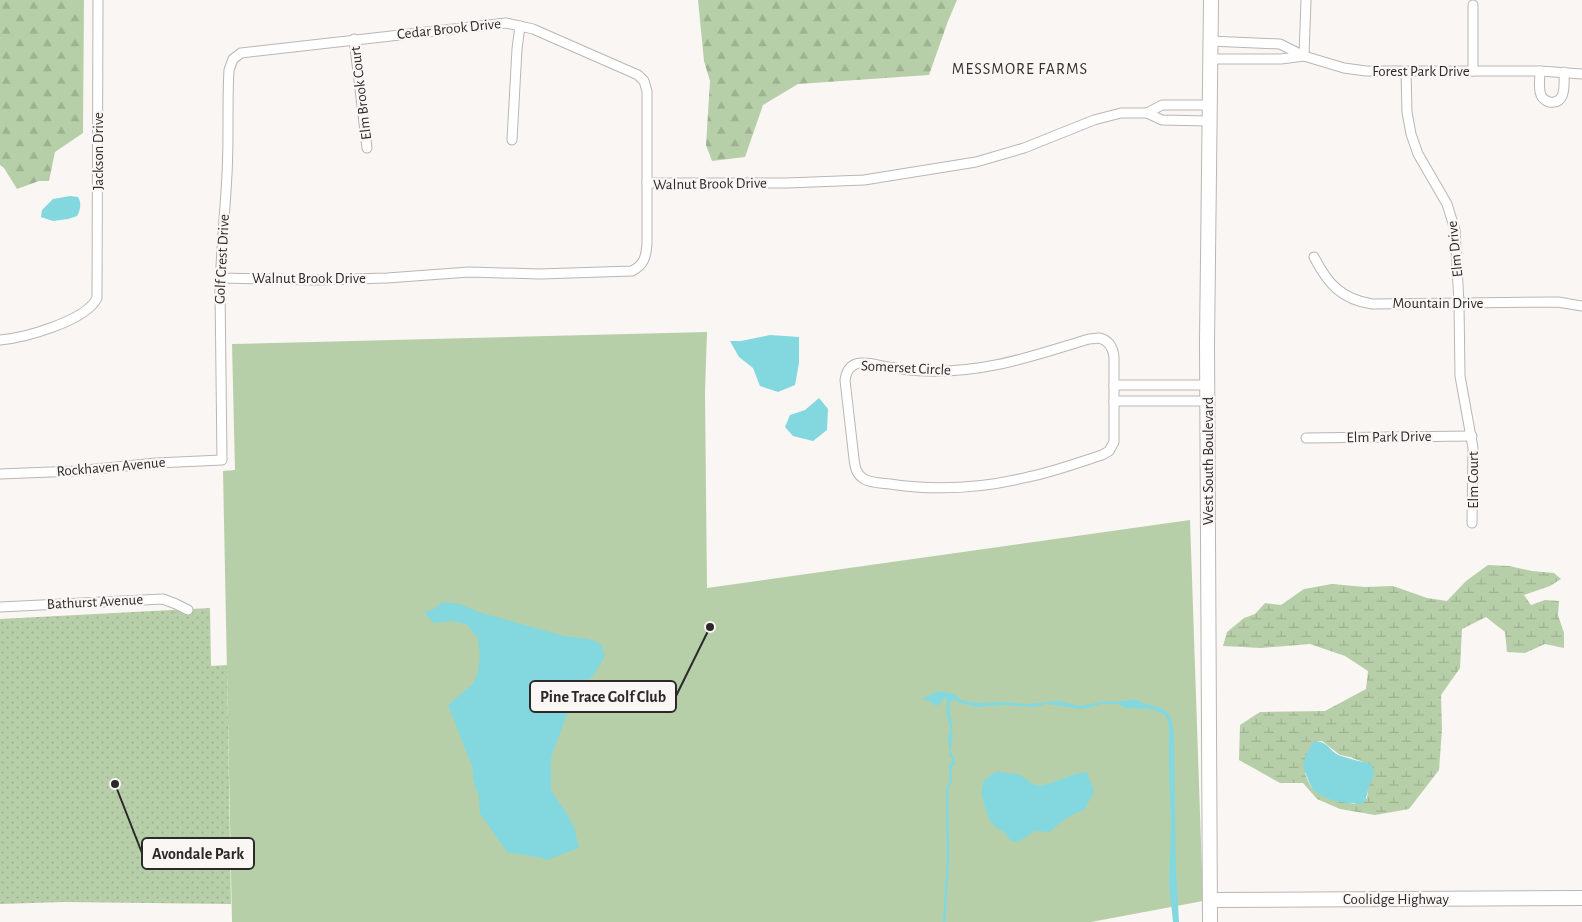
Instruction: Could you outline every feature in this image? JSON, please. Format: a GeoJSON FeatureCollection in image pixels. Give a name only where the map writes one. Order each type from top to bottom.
{"type":"FeatureCollection","features":[{"type":"Feature","properties":{"kind":"main road","name":"West South Boulevard"},"geometry":{"type":"LineString","coordinates":[[1210,922],[1207,385],[1211,0]]}},
{"type":"Feature","properties":{"kind":"main road","name":"Coolidge Highway"},"geometry":{"type":"LineString","coordinates":[[1210,900],[1582,898]]}},
{"type":"Feature","properties":{"kind":"street","name":"Jackson Drive"},"geometry":{"type":"LineString","coordinates":[[0,340],[24,336],[51,328],[91,307],[98,293],[98,0]]}},
{"type":"Feature","properties":{"kind":"street"},"geometry":{"type":"LineString","coordinates":[[1304,56],[1309,1]]}},
{"type":"Feature","properties":{"kind":"street"},"geometry":{"type":"LineString","coordinates":[[1473,2],[1473,71]]}},
{"type":"Feature","properties":{"kind":"street","name":"Cedar Brook Drive"},"geometry":{"type":"LineString","coordinates":[[233,59],[246,51],[488,23],[506,22],[533,29],[638,75],[644,81],[647,91],[647,183]]}},
{"type":"Feature","properties":{"kind":"street"},"geometry":{"type":"LineString","coordinates":[[512,140],[520,26]]}},
{"type":"Feature","properties":{"kind":"street","name":"Elm Brook Court"},"geometry":{"type":"LineString","coordinates":[[354,39],[367,148]]}},
{"type":"Feature","properties":{"kind":"street","name":"Forest Park Drive"},"geometry":{"type":"LineString","coordinates":[[1210,41],[1280,44],[1304,56],[1355,70],[1406,72],[1540,71],[1582,74]]}},
{"type":"Feature","properties":{"kind":"street","name":"Forest Park Drive"},"geometry":{"type":"LineString","coordinates":[[1210,59],[1281,59],[1304,56]]}},
{"type":"Feature","properties":{"kind":"street","name":"Golf Crest Drive"},"geometry":{"type":"LineString","coordinates":[[222,460],[220,278],[228,156],[229,70],[233,59]]}},
{"type":"Feature","properties":{"kind":"street"},"geometry":{"type":"LineString","coordinates":[[1540,71],[1541,95],[1544,99],[1551,102],[1558,101],[1563,95],[1564,72]]}},
{"type":"Feature","properties":{"kind":"street","name":"Elm Drive"},"geometry":{"type":"LineString","coordinates":[[1406,72],[1406,112],[1411,134],[1418,154],[1447,204],[1453,221],[1456,238],[1459,303],[1460,376],[1472,436]]}},
{"type":"Feature","properties":{"kind":"street","name":"Walnut Brook Drive"},"geometry":{"type":"LineString","coordinates":[[1147,113],[1162,105],[1209,105]]}},
{"type":"Feature","properties":{"kind":"street"},"geometry":{"type":"LineString","coordinates":[[1179,105],[1179,120]]}},
{"type":"Feature","properties":{"kind":"street","name":"Walnut Brook Drive"},"geometry":{"type":"LineString","coordinates":[[220,278],[316,280],[387,278],[469,272],[540,274],[632,271],[642,263],[646,251],[647,183],[820,183],[886,178],[976,162],[1024,148],[1094,120],[1120,113],[1147,113],[1162,120],[1209,121]]}},
{"type":"Feature","properties":{"kind":"street","name":"Mountain Drive"},"geometry":{"type":"LineString","coordinates":[[1314,257],[1330,284],[1345,296],[1361,302],[1372,304],[1558,302],[1582,306]]}},
{"type":"Feature","properties":{"kind":"street","name":"Somerset Circle"},"geometry":{"type":"LineString","coordinates":[[1095,338],[1106,340],[1113,350],[1114,385],[1114,442],[1109,451],[1102,455],[1041,474],[994,484],[918,487],[870,481],[864,479],[857,471],[845,380],[848,369],[863,362],[922,371],[967,370],[998,366],[1095,338]]}},
{"type":"Feature","properties":{"kind":"street"},"geometry":{"type":"LineString","coordinates":[[1114,385],[1207,385]]}},
{"type":"Feature","properties":{"kind":"street"},"geometry":{"type":"LineString","coordinates":[[1114,401],[1207,401]]}},
{"type":"Feature","properties":{"kind":"street","name":"Elm Park Drive"},"geometry":{"type":"LineString","coordinates":[[1306,438],[1472,436]]}},
{"type":"Feature","properties":{"kind":"street","name":"Elm Court"},"geometry":{"type":"LineString","coordinates":[[1472,436],[1474,495],[1472,523]]}},
{"type":"Feature","properties":{"kind":"street","name":"Rockhaven Avenue"},"geometry":{"type":"LineString","coordinates":[[0,474],[76,471],[156,463],[222,460]]}},
{"type":"Feature","properties":{"kind":"street","name":"Bathurst Avenue"},"geometry":{"type":"LineString","coordinates":[[0,607],[163,599],[188,610]]}},
{"type":"Feature","properties":{"kind":"green space"},"geometry":{"type":"Polygon","coordinates":[[[0,0],[84,0],[83,133],[55,152],[49,181],[39,181],[17,189],[4,168],[0,165],[0,0]]]}},
{"type":"Feature","properties":{"kind":"green space"},"geometry":{"type":"Polygon","coordinates":[[[698,0],[957,0],[929,75],[798,84],[763,105],[745,157],[712,161],[706,145],[710,81],[704,61],[698,0]]]}},
{"type":"Feature","properties":{"kind":"green space"},"geometry":{"type":"Polygon","coordinates":[[[707,332],[705,392],[707,588],[1190,520],[1203,901],[1091,922],[232,922],[223,471],[235,470],[232,344],[707,332]]]}},
{"type":"Feature","properties":{"kind":"green space"},"geometry":{"type":"Polygon","coordinates":[[[1488,565],[1509,566],[1554,573],[1561,579],[1550,586],[1524,595],[1531,605],[1545,600],[1559,601],[1558,615],[1564,633],[1564,648],[1545,644],[1525,653],[1507,652],[1505,632],[1486,617],[1462,629],[1460,668],[1441,695],[1442,729],[1439,770],[1409,809],[1375,815],[1340,809],[1317,799],[1303,783],[1280,783],[1239,760],[1240,725],[1260,712],[1325,711],[1366,689],[1368,671],[1345,656],[1310,644],[1261,648],[1223,646],[1227,632],[1244,618],[1255,614],[1265,603],[1281,605],[1304,589],[1332,584],[1365,587],[1393,586],[1427,598],[1447,601],[1466,581],[1488,565]],[[1314,741],[1305,774],[1311,787],[1331,799],[1354,804],[1367,798],[1369,782],[1374,776],[1363,762],[1340,755],[1322,741],[1314,741]]]}},
{"type":"Feature","properties":{"kind":"green space"},"geometry":{"type":"Polygon","coordinates":[[[210,608],[211,666],[227,665],[231,904],[64,902],[0,904],[0,619],[210,608]]]}},
{"type":"Feature","properties":{"kind":"water"},"geometry":{"type":"Polygon","coordinates":[[[70,196],[78,197],[79,199],[80,207],[77,216],[53,221],[41,217],[42,210],[53,199],[70,196]]]}},
{"type":"Feature","properties":{"kind":"water"},"geometry":{"type":"Polygon","coordinates":[[[770,335],[799,337],[799,363],[795,385],[778,392],[760,386],[753,368],[739,357],[730,341],[741,341],[770,335]]]}},
{"type":"Feature","properties":{"kind":"water"},"geometry":{"type":"Polygon","coordinates":[[[819,398],[828,409],[827,430],[813,441],[793,436],[785,427],[790,415],[805,410],[819,398]]]}},
{"type":"Feature","properties":{"kind":"water"},"geometry":{"type":"Polygon","coordinates":[[[443,602],[459,604],[482,613],[564,636],[589,639],[601,644],[605,656],[594,675],[577,688],[551,757],[551,790],[574,827],[579,848],[547,860],[507,852],[481,815],[478,794],[473,779],[473,769],[448,705],[473,684],[478,672],[480,656],[478,638],[466,624],[452,621],[433,623],[424,612],[432,610],[443,602]]]}},
{"type":"Feature","properties":{"kind":"water"},"geometry":{"type":"Polygon","coordinates":[[[939,691],[954,694],[963,701],[979,703],[1028,704],[1059,701],[1080,706],[1135,699],[1166,711],[1170,716],[1174,734],[1176,868],[1179,922],[1173,922],[1169,884],[1171,825],[1169,731],[1168,720],[1164,714],[1152,709],[1125,708],[1118,704],[1101,704],[1084,709],[1046,704],[1034,707],[1004,705],[977,707],[960,703],[953,699],[949,705],[952,722],[950,754],[948,739],[950,728],[946,712],[947,699],[944,698],[939,705],[934,705],[930,701],[921,699],[939,691]]]}},
{"type":"Feature","properties":{"kind":"water"},"geometry":{"type":"Polygon","coordinates":[[[1314,741],[1323,743],[1341,756],[1372,764],[1374,776],[1363,804],[1329,799],[1312,788],[1305,772],[1304,764],[1314,741]]]}},
{"type":"Feature","properties":{"kind":"water"},"geometry":{"type":"Polygon","coordinates":[[[997,771],[1018,774],[1041,786],[1087,772],[1094,791],[1085,809],[1068,817],[1049,832],[1035,831],[1014,842],[1004,832],[994,826],[989,819],[981,794],[984,780],[997,771]]]}},
{"type":"Feature","properties":{"kind":"waterway"},"geometry":{"type":"LineString","coordinates":[[944,922],[948,860],[947,790],[951,781],[950,765],[954,764],[950,754]]}},
{"type":"Feature","properties":{"kind":"place","name":"Pine Trace Golf Club"},"geometry":{"type":"Point","coordinates":[710,627]}},
{"type":"Feature","properties":{"kind":"place","name":"Avondale Park"},"geometry":{"type":"Point","coordinates":[115,784]}},
{"type":"Feature","properties":{"kind":"district","name":"MESSMORE FARMS"},"geometry":{"type":"Point","coordinates":[1020,69]}}]}
